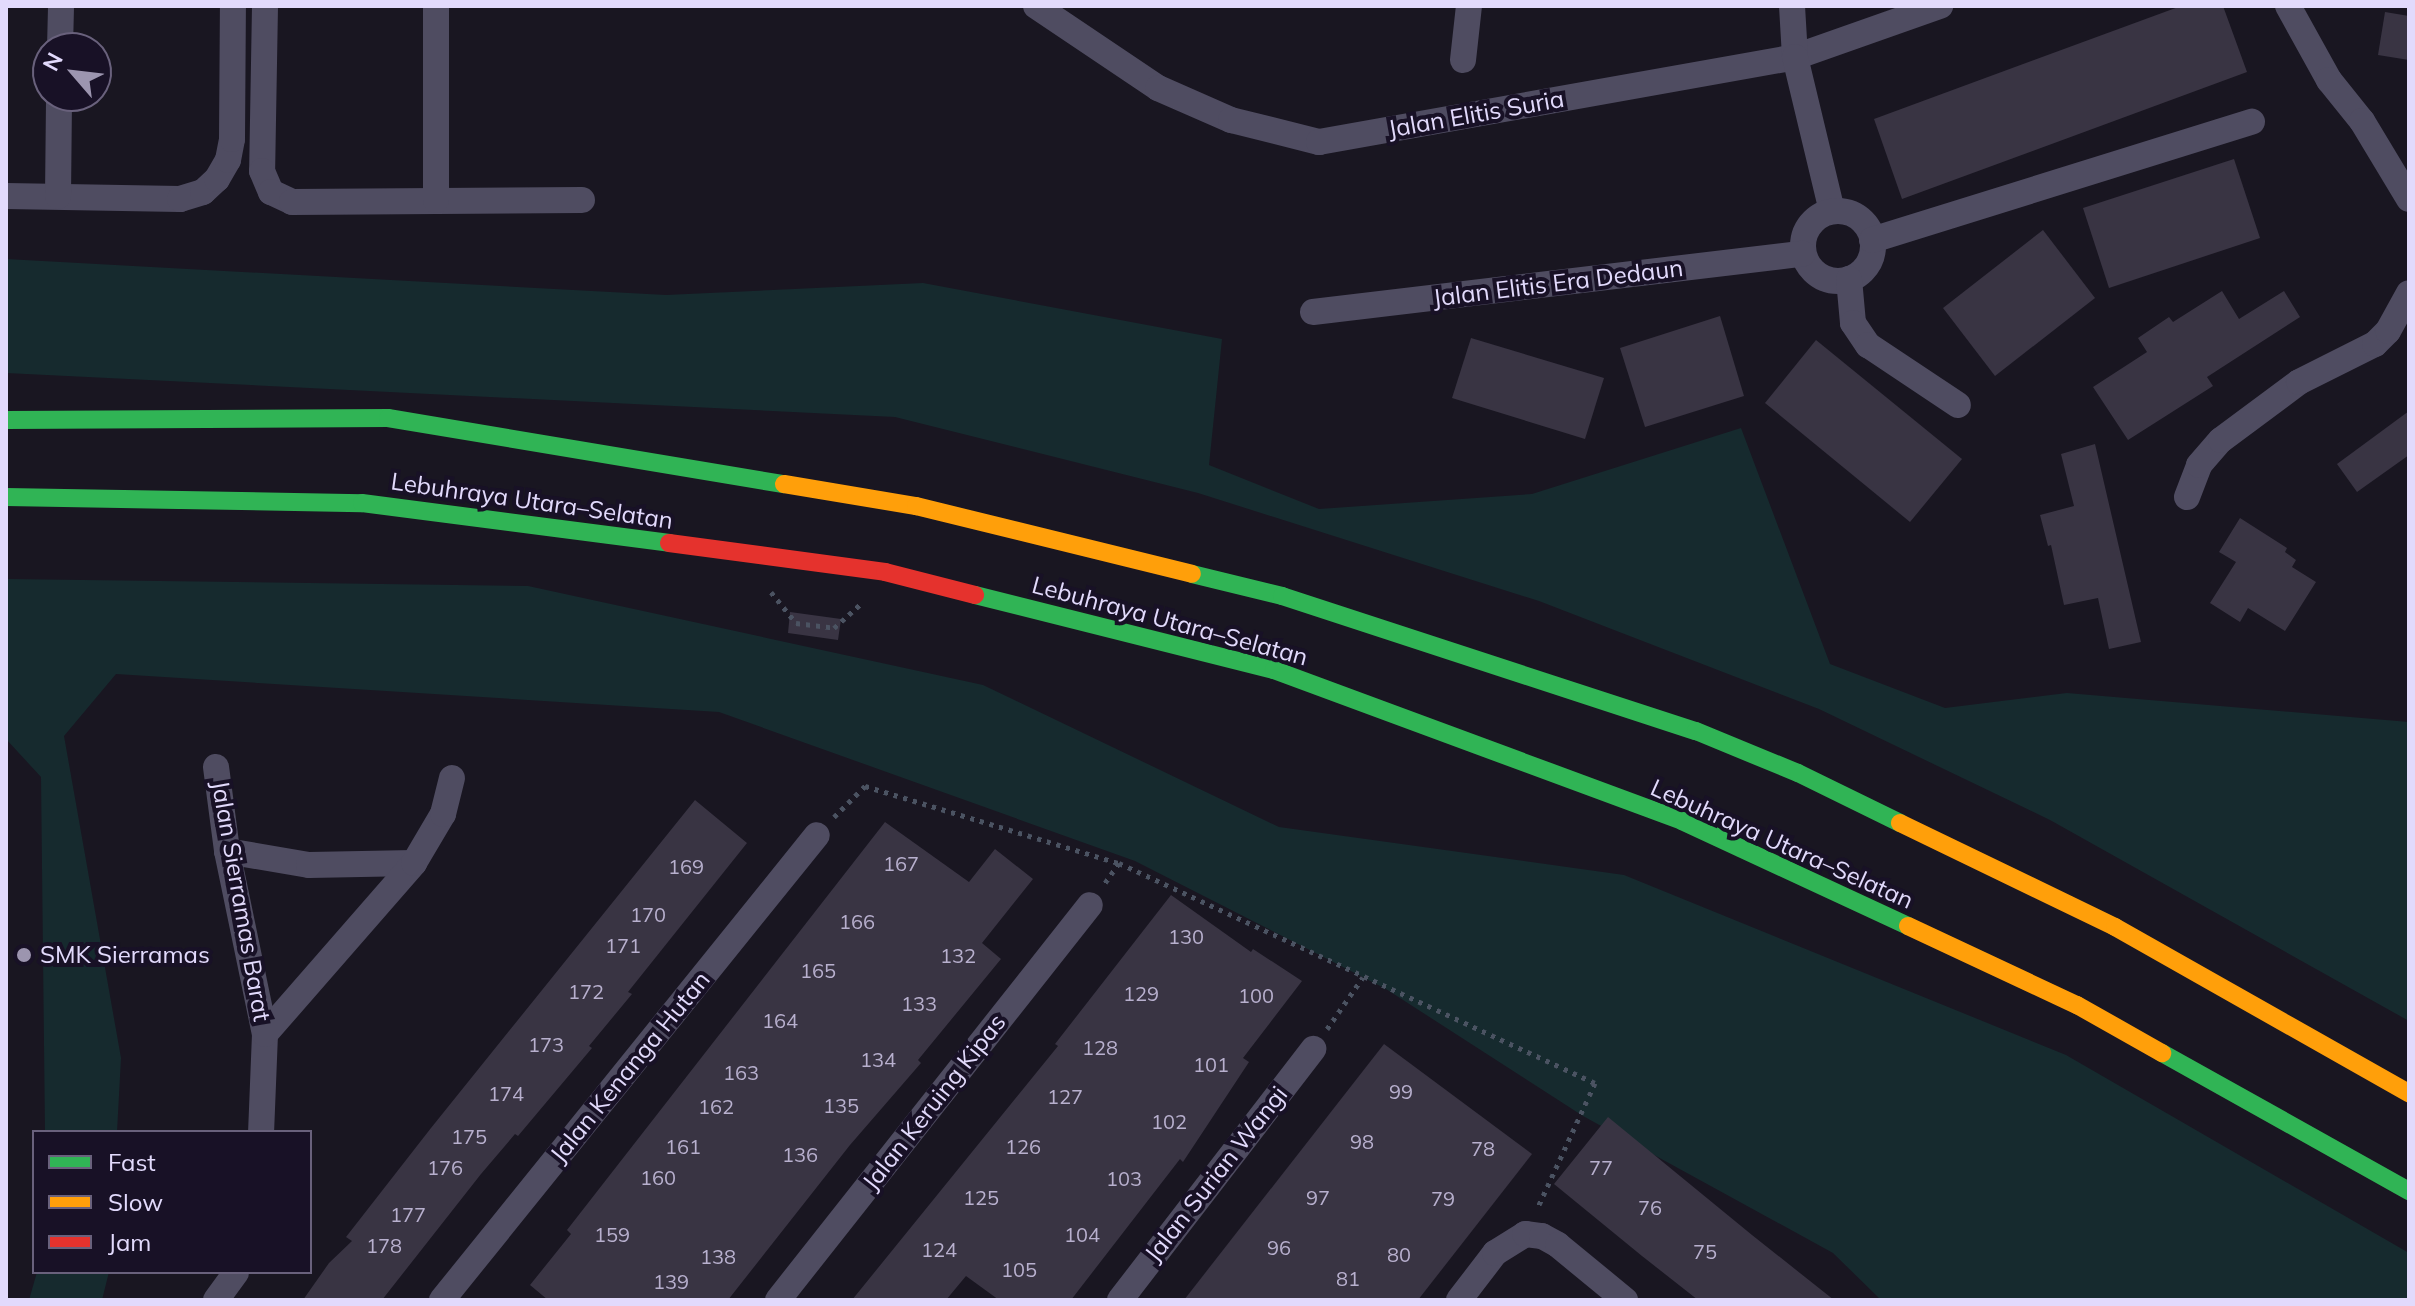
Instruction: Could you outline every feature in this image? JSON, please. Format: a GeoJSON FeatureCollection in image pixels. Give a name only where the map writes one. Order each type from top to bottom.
{"type":"FeatureCollection","features":[{"type":"Feature","properties":{"kind":"highway","name":"Lebuhraya Utara–Selatan"},"geometry":{"type":"LineString","coordinates":[[6,420],[388,418],[916,506],[1282,596],[1696,731],[1798,773],[2115,927],[2409,1093]]}},
{"type":"Feature","properties":{"kind":"highway","name":"Lebuhraya Utara–Selatan"},"geometry":{"type":"LineString","coordinates":[[6,497],[362,503],[871,570],[1274,670],[1682,821],[2077,1005],[2409,1191]]}},
{"type":"Feature","properties":{"kind":"street"},"geometry":{"type":"LineString","coordinates":[[60,32],[61,6]]}},
{"type":"Feature","properties":{"kind":"street"},"geometry":{"type":"LineString","coordinates":[[6,196],[180,199],[203,192],[217,179],[228,160],[232,139],[233,6]]}},
{"type":"Feature","properties":{"kind":"street"},"geometry":{"type":"LineString","coordinates":[[265,6],[262,171],[271,192],[292,202],[582,200]]}},
{"type":"Feature","properties":{"kind":"street"},"geometry":{"type":"LineString","coordinates":[[436,6],[436,200]]}},
{"type":"Feature","properties":{"kind":"street","name":"Jalan Elitis Suria"},"geometry":{"type":"LineString","coordinates":[[1036,6],[1158,88],[1231,120],[1319,142],[1795,57],[1940,6]]}},
{"type":"Feature","properties":{"kind":"street"},"geometry":{"type":"LineString","coordinates":[[1463,60],[1469,6]]}},
{"type":"Feature","properties":{"kind":"street"},"geometry":{"type":"LineString","coordinates":[[1792,6],[1795,57],[1832,211]]}},
{"type":"Feature","properties":{"kind":"street"},"geometry":{"type":"LineString","coordinates":[[2288,6],[2329,80],[2362,121],[2409,199]]}},
{"type":"Feature","properties":{"kind":"street"},"geometry":{"type":"LineString","coordinates":[[58,196],[59,112]]}},
{"type":"Feature","properties":{"kind":"street"},"geometry":{"type":"LineString","coordinates":[[1872,240],[2252,122]]}},
{"type":"Feature","properties":{"kind":"street"},"geometry":{"type":"LineString","coordinates":[[1832,211],[1854,214],[1863,221],[1872,240],[1873,250],[1865,268],[1849,279],[1826,279],[1816,273],[1803,254],[1803,242],[1812,222],[1832,211]]}},
{"type":"Feature","properties":{"kind":"street","name":"Jalan Elitis Era Dedaun"},"geometry":{"type":"LineString","coordinates":[[1313,312],[1803,254]]}},
{"type":"Feature","properties":{"kind":"street"},"geometry":{"type":"LineString","coordinates":[[1849,279],[1853,323],[1868,345],[1958,405]]}},
{"type":"Feature","properties":{"kind":"street"},"geometry":{"type":"LineString","coordinates":[[2187,497],[2199,465],[2221,440],[2299,382],[2375,344],[2388,331],[2409,293]]}},
{"type":"Feature","properties":{"kind":"street","name":"Jalan Sierramas Barat"},"geometry":{"type":"LineString","coordinates":[[216,767],[227,851],[265,1034],[261,1130]]}},
{"type":"Feature","properties":{"kind":"street"},"geometry":{"type":"LineString","coordinates":[[265,1034],[414,863],[443,814],[452,778]]}},
{"type":"Feature","properties":{"kind":"street","name":"Jalan Kenanga Hutan"},"geometry":{"type":"LineString","coordinates":[[443,1300],[817,835]]}},
{"type":"Feature","properties":{"kind":"street"},"geometry":{"type":"LineString","coordinates":[[227,851],[309,865],[414,863]]}},
{"type":"Feature","properties":{"kind":"street","name":"Jalan Keruing Kipas"},"geometry":{"type":"LineString","coordinates":[[778,1300],[1090,905]]}},
{"type":"Feature","properties":{"kind":"street","name":"Jalan Surian Wangi"},"geometry":{"type":"LineString","coordinates":[[1120,1300],[1313,1049]]}},
{"type":"Feature","properties":{"kind":"street"},"geometry":{"type":"LineString","coordinates":[[1459,1300],[1495,1253],[1525,1234],[1542,1236],[1558,1245],[1625,1300]]}},
{"type":"Feature","properties":{"kind":"street"},"geometry":{"type":"LineString","coordinates":[[216,1300],[235,1274]]}},
{"type":"Feature","properties":{"kind":"path"},"geometry":{"type":"LineString","coordinates":[[817,835],[865,786],[1119,863],[1595,1083],[1525,1234]]}},
{"type":"Feature","properties":{"kind":"path"},"geometry":{"type":"LineString","coordinates":[[1090,905],[1119,863]]}},
{"type":"Feature","properties":{"kind":"path"},"geometry":{"type":"LineString","coordinates":[[1313,1049],[1363,977]]}},
{"type":"Feature","properties":{"kind":"green space"},"geometry":{"type":"Polygon","coordinates":[[[6,259],[666,295],[923,283],[1222,339],[1209,465],[1319,509],[1532,494],[1741,428],[1830,664],[1945,708],[2067,693],[2409,722],[2409,1021],[2050,820],[1819,709],[1539,601],[1198,493],[895,417],[6,373],[6,259]]]}},
{"type":"Feature","properties":{"kind":"green space"},"geometry":{"type":"Polygon","coordinates":[[[6,579],[528,586],[983,685],[1279,827],[1624,875],[2066,1055],[2409,1253],[2409,1300],[1881,1300],[1833,1253],[1583,1116],[1386,989],[1135,861],[719,712],[116,674],[64,736],[121,1058],[117,1130],[45,1130],[41,777],[6,739],[6,579]]]}},
{"type":"Feature","properties":{"kind":"green space"},"geometry":{"type":"Polygon","coordinates":[[[36,1274],[108,1274],[102,1300],[29,1300],[36,1274]]]}},
{"type":"Feature","properties":{"kind":"building"},"geometry":{"type":"Polygon","coordinates":[[[2181,6],[2223,6],[2247,72],[1902,199],[1874,119],[2181,6]]]}},
{"type":"Feature","properties":{"kind":"building"},"geometry":{"type":"Polygon","coordinates":[[[2385,12],[2409,16],[2409,60],[2378,55],[2385,12]]]}},
{"type":"Feature","properties":{"kind":"building"},"geometry":{"type":"Polygon","coordinates":[[[2234,159],[2260,238],[2109,288],[2083,208],[2234,159]]]}},
{"type":"Feature","properties":{"kind":"building"},"geometry":{"type":"Polygon","coordinates":[[[2043,230],[2095,298],[1995,376],[1943,308],[2043,230]]]}},
{"type":"Feature","properties":{"kind":"building"},"geometry":{"type":"Polygon","coordinates":[[[2222,291],[2239,319],[2284,291],[2300,317],[2207,377],[2213,386],[2128,440],[2093,387],[2147,352],[2138,338],[2169,317],[2173,322],[2222,291]]]}},
{"type":"Feature","properties":{"kind":"building"},"geometry":{"type":"Polygon","coordinates":[[[1720,316],[1744,396],[1645,427],[1620,348],[1720,316]]]}},
{"type":"Feature","properties":{"kind":"building"},"geometry":{"type":"Polygon","coordinates":[[[1471,338],[1604,378],[1585,439],[1452,398],[1471,338]]]}},
{"type":"Feature","properties":{"kind":"building"},"geometry":{"type":"Polygon","coordinates":[[[1816,340],[1962,459],[1910,522],[1765,403],[1816,340]]]}},
{"type":"Feature","properties":{"kind":"building"},"geometry":{"type":"Polygon","coordinates":[[[2409,411],[2409,455],[2357,492],[2337,464],[2409,411]]]}},
{"type":"Feature","properties":{"kind":"building"},"geometry":{"type":"Polygon","coordinates":[[[2095,444],[2141,642],[2109,649],[2098,598],[2064,605],[2051,545],[2048,546],[2040,515],[2074,506],[2061,454],[2095,444]]]}},
{"type":"Feature","properties":{"kind":"building"},"geometry":{"type":"Polygon","coordinates":[[[2240,518],[2287,548],[2285,552],[2296,560],[2292,567],[2316,582],[2285,631],[2248,608],[2240,622],[2210,603],[2236,562],[2219,552],[2240,518]]]}},
{"type":"Feature","properties":{"kind":"building"},"geometry":{"type":"Polygon","coordinates":[[[790,612],[841,619],[838,640],[788,633],[790,612]]]}},
{"type":"Feature","properties":{"kind":"building"},"geometry":{"type":"Polygon","coordinates":[[[695,800],[747,843],[628,992],[632,994],[589,1046],[592,1048],[518,1136],[515,1134],[481,1174],[382,1300],[303,1300],[329,1263],[352,1241],[346,1237],[431,1128],[695,800]]]}},
{"type":"Feature","properties":{"kind":"building"},"geometry":{"type":"Polygon","coordinates":[[[885,822],[969,882],[995,849],[1033,879],[982,943],[1001,959],[918,1060],[921,1063],[850,1145],[728,1300],[548,1300],[530,1285],[571,1234],[567,1230],[885,822]]]}},
{"type":"Feature","properties":{"kind":"building"},"geometry":{"type":"Polygon","coordinates":[[[1171,895],[1251,952],[1253,949],[1302,981],[1243,1058],[1249,1062],[1183,1162],[1180,1159],[1071,1300],[999,1300],[966,1276],[946,1300],[852,1300],[1058,1046],[1055,1044],[1171,895]]]}},
{"type":"Feature","properties":{"kind":"building"},"geometry":{"type":"Polygon","coordinates":[[[1384,1044],[1532,1154],[1418,1300],[1184,1300],[1384,1044]]]}},
{"type":"Feature","properties":{"kind":"building"},"geometry":{"type":"Polygon","coordinates":[[[1608,1117],[1834,1300],[1698,1300],[1642,1256],[1554,1184],[1608,1117]]]}},
{"type":"Feature","properties":{"kind":"traffic: fast"},"geometry":{"type":"LineString","coordinates":[[6,420],[388,418],[784,484]]}},
{"type":"Feature","properties":{"kind":"traffic: fast"},"geometry":{"type":"LineString","coordinates":[[6,497],[362,503],[669,543]]}},
{"type":"Feature","properties":{"kind":"traffic: fast"},"geometry":{"type":"LineString","coordinates":[[1192,574],[1282,596],[1696,731],[1798,773],[1900,823]]}},
{"type":"Feature","properties":{"kind":"traffic: fast"},"geometry":{"type":"LineString","coordinates":[[975,595],[1274,670],[1682,821],[1908,926]]}},
{"type":"Feature","properties":{"kind":"traffic: fast"},"geometry":{"type":"LineString","coordinates":[[2162,1053],[2409,1191]]}},
{"type":"Feature","properties":{"kind":"traffic: slow"},"geometry":{"type":"LineString","coordinates":[[784,484],[916,506],[1192,574]]}},
{"type":"Feature","properties":{"kind":"traffic: slow"},"geometry":{"type":"LineString","coordinates":[[1900,823],[2115,927],[2409,1093]]}},
{"type":"Feature","properties":{"kind":"traffic: slow"},"geometry":{"type":"LineString","coordinates":[[1908,926],[2077,1005],[2162,1053]]}},
{"type":"Feature","properties":{"kind":"traffic: jam"},"geometry":{"type":"LineString","coordinates":[[669,543],[885,572],[975,595]]}},
{"type":"Feature","properties":{"kind":"place","name":"SMK Sierramas"},"geometry":{"type":"Point","coordinates":[24,955]}}]}
